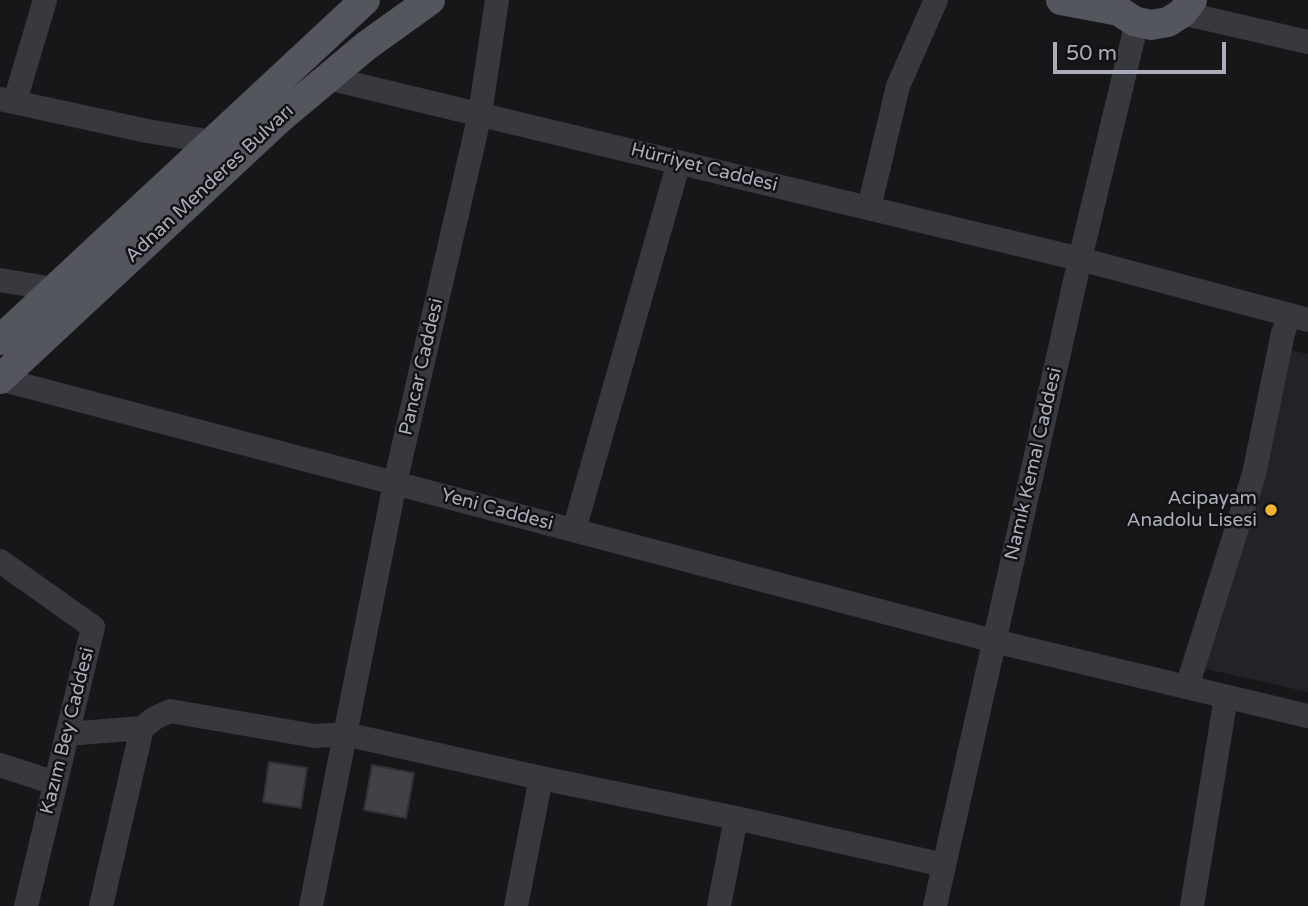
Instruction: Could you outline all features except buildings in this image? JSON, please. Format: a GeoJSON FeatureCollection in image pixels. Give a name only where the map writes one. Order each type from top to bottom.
{"type":"FeatureCollection","features":[{"type":"Feature","properties":{"kind":"main road","name":"Adnan Menderes Bulvarı"},"geometry":{"type":"LineString","coordinates":[[0,340],[365,0]]}},
{"type":"Feature","properties":{"kind":"main road","name":"Adnan Menderes Bulvarı"},"geometry":{"type":"LineString","coordinates":[[0,379],[279,119],[366,46],[430,0]]}},
{"type":"Feature","properties":{"kind":"main road"},"geometry":{"type":"LineString","coordinates":[[1061,0],[1123,11],[1151,25],[1168,22],[1187,6]]}},
{"type":"Feature","properties":{"kind":"street"},"geometry":{"type":"LineString","coordinates":[[45,0],[7,100],[147,131],[213,142]]}},
{"type":"Feature","properties":{"kind":"street","name":"Pancar Caddesi"},"geometry":{"type":"LineString","coordinates":[[311,906],[395,483],[480,114],[496,0]]}},
{"type":"Feature","properties":{"kind":"street"},"geometry":{"type":"LineString","coordinates":[[869,208],[898,86],[936,0]]}},
{"type":"Feature","properties":{"kind":"street"},"geometry":{"type":"LineString","coordinates":[[1187,6],[1308,43]]}},
{"type":"Feature","properties":{"kind":"street","name":"Namık Kemal Caddesi"},"geometry":{"type":"LineString","coordinates":[[934,906],[1080,259],[1123,11]]}},
{"type":"Feature","properties":{"kind":"street","name":"Hürriyet Caddesi"},"geometry":{"type":"LineString","coordinates":[[328,78],[1080,259],[1299,317]]}},
{"type":"Feature","properties":{"kind":"street"},"geometry":{"type":"LineString","coordinates":[[574,530],[680,162]]}},
{"type":"Feature","properties":{"kind":"street"},"geometry":{"type":"LineString","coordinates":[[0,280],[54,289]]}},
{"type":"Feature","properties":{"kind":"street"},"geometry":{"type":"LineString","coordinates":[[1187,687],[1254,474],[1283,333],[1299,317]]}},
{"type":"Feature","properties":{"kind":"street","name":"Yeni Caddesi"},"geometry":{"type":"LineString","coordinates":[[0,379],[994,641],[1308,716]]}},
{"type":"Feature","properties":{"kind":"street","name":"Kazım Bey Caddesi"},"geometry":{"type":"LineString","coordinates":[[0,561],[93,627],[26,906]]}},
{"type":"Feature","properties":{"kind":"street"},"geometry":{"type":"LineString","coordinates":[[1192,906],[1226,696]]}},
{"type":"Feature","properties":{"kind":"street"},"geometry":{"type":"LineString","coordinates":[[67,734],[142,728],[170,711],[315,736],[345,734],[944,865]]}},
{"type":"Feature","properties":{"kind":"street"},"geometry":{"type":"LineString","coordinates":[[101,906],[142,728]]}},
{"type":"Feature","properties":{"kind":"street"},"geometry":{"type":"LineString","coordinates":[[0,765],[55,783]]}},
{"type":"Feature","properties":{"kind":"street"},"geometry":{"type":"LineString","coordinates":[[516,906],[541,778]]}},
{"type":"Feature","properties":{"kind":"street"},"geometry":{"type":"LineString","coordinates":[[719,906],[736,818]]}},
{"type":"Feature","properties":{"kind":"shaded area","name":"Acipayam Anadolu Lisesi"},"geometry":{"type":"Polygon","coordinates":[[[1277,347],[1308,354],[1308,692],[1193,666],[1277,347]]]}},
{"type":"Feature","properties":{"kind":"place","name":"Acipayam Anadolu Lisesi"},"geometry":{"type":"Point","coordinates":[1271,510]}}]}
